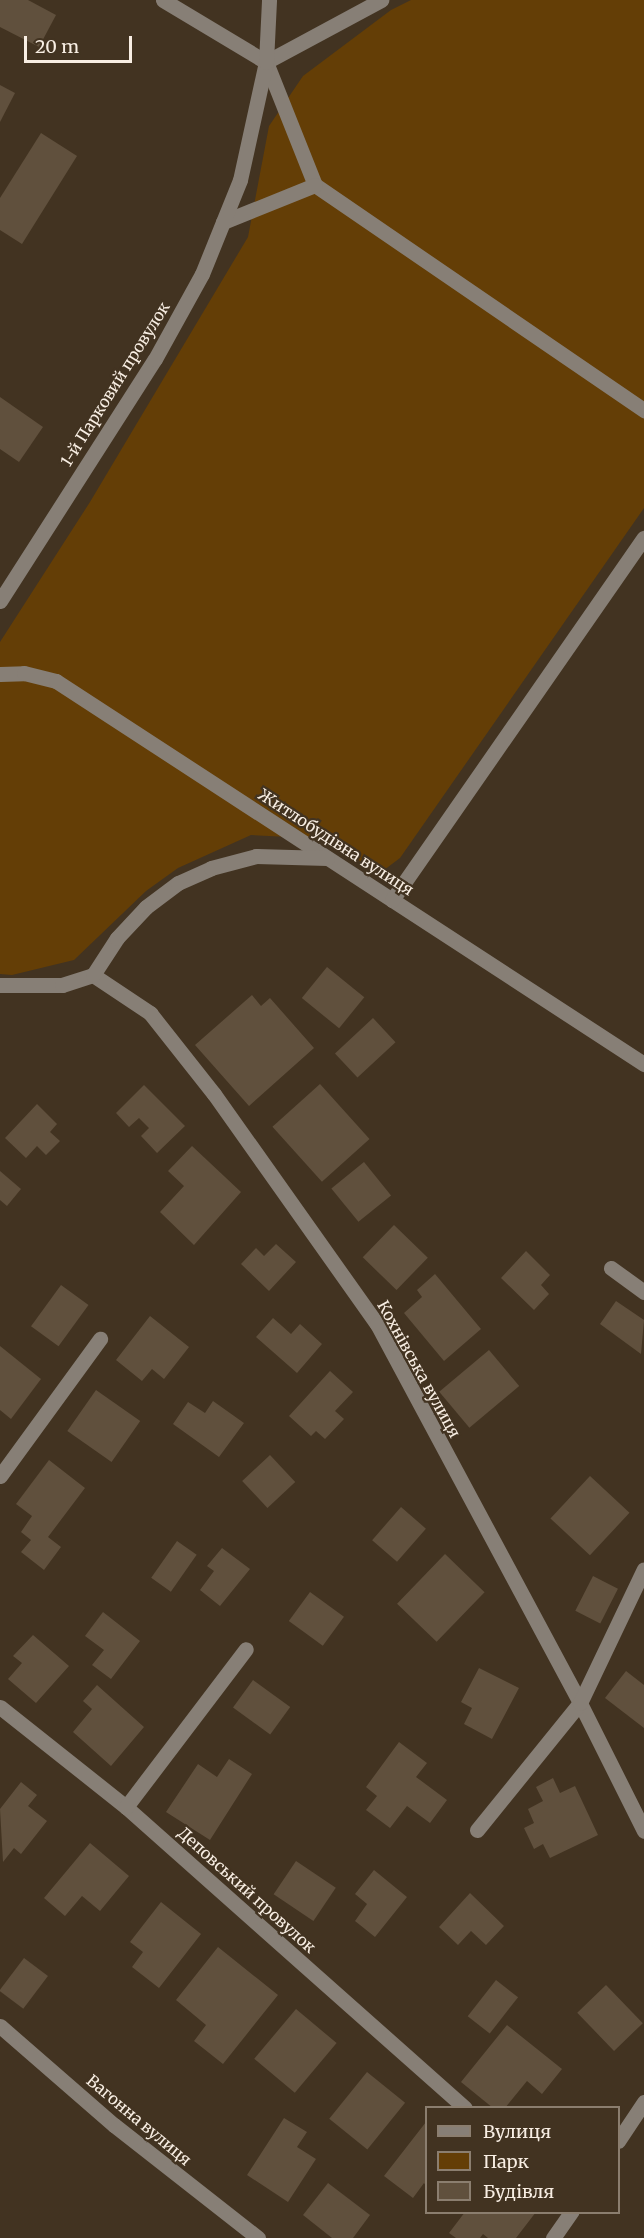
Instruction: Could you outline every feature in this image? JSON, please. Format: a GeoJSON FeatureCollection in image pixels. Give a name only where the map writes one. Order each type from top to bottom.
{"type":"FeatureCollection","features":[{"type":"Feature","properties":{"kind":"street"},"geometry":{"type":"LineString","coordinates":[[163,0],[266,62],[315,186],[644,410]]}},
{"type":"Feature","properties":{"kind":"street","name":"1-й Парковий провулок"},"geometry":{"type":"LineString","coordinates":[[0,601],[155,358],[202,274],[240,180],[266,62],[269,0]]}},
{"type":"Feature","properties":{"kind":"street"},"geometry":{"type":"LineString","coordinates":[[266,62],[381,0]]}},
{"type":"Feature","properties":{"kind":"street"},"geometry":{"type":"LineString","coordinates":[[223,222],[315,186]]}},
{"type":"Feature","properties":{"kind":"street"},"geometry":{"type":"LineString","coordinates":[[392,900],[644,538]]}},
{"type":"Feature","properties":{"kind":"street","name":"Житлобудівна вулиця"},"geometry":{"type":"LineString","coordinates":[[0,674],[24,673],[56,681],[644,1064]]}},
{"type":"Feature","properties":{"kind":"street"},"geometry":{"type":"LineString","coordinates":[[0,985],[62,985],[93,975],[117,938],[146,907],[178,883],[211,868],[256,856],[327,858]]}},
{"type":"Feature","properties":{"kind":"street","name":"Кохнівська вулиця"},"geometry":{"type":"LineString","coordinates":[[93,975],[150,1013],[214,1094],[378,1324],[580,1703],[644,1831]]}},
{"type":"Feature","properties":{"kind":"street"},"geometry":{"type":"LineString","coordinates":[[611,1268],[644,1293]]}},
{"type":"Feature","properties":{"kind":"street"},"geometry":{"type":"LineString","coordinates":[[0,1476],[100,1339]]}},
{"type":"Feature","properties":{"kind":"street"},"geometry":{"type":"LineString","coordinates":[[477,1830],[580,1703],[644,1569]]}},
{"type":"Feature","properties":{"kind":"street"},"geometry":{"type":"LineString","coordinates":[[126,1807],[246,1649]]}},
{"type":"Feature","properties":{"kind":"street","name":"Деповський провулок"},"geometry":{"type":"LineString","coordinates":[[0,1707],[126,1807],[463,2106]]}},
{"type":"Feature","properties":{"kind":"street","name":"Вагонна вулиця"},"geometry":{"type":"LineString","coordinates":[[0,2026],[132,2139],[258,2238]]}},
{"type":"Feature","properties":{"kind":"street"},"geometry":{"type":"LineString","coordinates":[[620,2137],[644,2102]]}},
{"type":"Feature","properties":{"kind":"street"},"geometry":{"type":"LineString","coordinates":[[553,2238],[570,2214]]}},
{"type":"Feature","properties":{"kind":"green space"},"geometry":{"type":"Polygon","coordinates":[[[411,0],[644,0],[644,508],[400,858],[384,870],[366,867],[327,839],[251,835],[178,868],[146,891],[74,960],[12,975],[0,974],[0,642],[90,502],[248,237],[269,126],[303,76],[391,10],[411,0]]]}},
{"type":"Feature","properties":{"kind":"building"},"geometry":{"type":"Polygon","coordinates":[[[0,0],[28,0],[56,15],[39,47],[0,27],[0,0]]]}},
{"type":"Feature","properties":{"kind":"building"},"geometry":{"type":"Polygon","coordinates":[[[0,85],[15,93],[0,122],[0,85]]]}},
{"type":"Feature","properties":{"kind":"building"},"geometry":{"type":"Polygon","coordinates":[[[41,133],[77,156],[22,244],[0,230],[0,198],[41,133]]]}},
{"type":"Feature","properties":{"kind":"building"},"geometry":{"type":"Polygon","coordinates":[[[0,397],[43,427],[19,462],[0,449],[0,397]]]}},
{"type":"Feature","properties":{"kind":"building"},"geometry":{"type":"Polygon","coordinates":[[[327,967],[364,997],[339,1028],[302,998],[327,967]]]}},
{"type":"Feature","properties":{"kind":"building"},"geometry":{"type":"Polygon","coordinates":[[[252,995],[261,1006],[270,998],[314,1048],[249,1106],[195,1045],[252,995]]]}},
{"type":"Feature","properties":{"kind":"building"},"geometry":{"type":"Polygon","coordinates":[[[373,1018],[396,1042],[357,1078],[335,1053],[373,1018]]]}},
{"type":"Feature","properties":{"kind":"building"},"geometry":{"type":"Polygon","coordinates":[[[320,1084],[370,1139],[322,1182],[272,1127],[320,1084]]]}},
{"type":"Feature","properties":{"kind":"building"},"geometry":{"type":"Polygon","coordinates":[[[144,1085],[185,1126],[157,1153],[141,1136],[149,1128],[139,1118],[129,1127],[116,1113],[144,1085]]]}},
{"type":"Feature","properties":{"kind":"building"},"geometry":{"type":"Polygon","coordinates":[[[37,1104],[57,1124],[50,1132],[60,1141],[46,1155],[37,1146],[26,1158],[5,1138],[37,1104]]]}},
{"type":"Feature","properties":{"kind":"building"},"geometry":{"type":"Polygon","coordinates":[[[192,1146],[241,1192],[194,1245],[160,1212],[184,1186],[168,1171],[192,1146]]]}},
{"type":"Feature","properties":{"kind":"building"},"geometry":{"type":"Polygon","coordinates":[[[364,1162],[391,1195],[358,1222],[331,1188],[364,1162]]]}},
{"type":"Feature","properties":{"kind":"building"},"geometry":{"type":"Polygon","coordinates":[[[0,1171],[21,1189],[7,1206],[0,1200],[0,1171]]]}},
{"type":"Feature","properties":{"kind":"building"},"geometry":{"type":"Polygon","coordinates":[[[394,1225],[428,1258],[397,1290],[363,1257],[394,1225]]]}},
{"type":"Feature","properties":{"kind":"building"},"geometry":{"type":"Polygon","coordinates":[[[276,1244],[296,1262],[269,1291],[241,1264],[256,1248],[264,1256],[276,1244]]]}},
{"type":"Feature","properties":{"kind":"building"},"geometry":{"type":"Polygon","coordinates":[[[526,1251],[550,1275],[541,1285],[549,1294],[534,1310],[501,1278],[526,1251]]]}},
{"type":"Feature","properties":{"kind":"building"},"geometry":{"type":"Polygon","coordinates":[[[435,1274],[481,1329],[444,1361],[404,1313],[422,1297],[417,1290],[435,1274]]]}},
{"type":"Feature","properties":{"kind":"building"},"geometry":{"type":"Polygon","coordinates":[[[61,1285],[89,1305],[59,1346],[31,1326],[61,1285]]]}},
{"type":"Feature","properties":{"kind":"building"},"geometry":{"type":"Polygon","coordinates":[[[616,1301],[644,1320],[641,1354],[600,1324],[616,1301]]]}},
{"type":"Feature","properties":{"kind":"building"},"geometry":{"type":"Polygon","coordinates":[[[150,1316],[189,1347],[164,1379],[152,1369],[142,1381],[116,1360],[150,1316]]]}},
{"type":"Feature","properties":{"kind":"building"},"geometry":{"type":"Polygon","coordinates":[[[273,1318],[291,1334],[300,1324],[322,1344],[297,1373],[256,1337],[273,1318]]]}},
{"type":"Feature","properties":{"kind":"building"},"geometry":{"type":"Polygon","coordinates":[[[0,1346],[41,1379],[11,1419],[0,1410],[0,1346]]]}},
{"type":"Feature","properties":{"kind":"building"},"geometry":{"type":"Polygon","coordinates":[[[489,1350],[519,1386],[469,1428],[439,1392],[489,1350]]]}},
{"type":"Feature","properties":{"kind":"building"},"geometry":{"type":"Polygon","coordinates":[[[330,1371],[353,1392],[335,1411],[344,1419],[325,1439],[316,1431],[311,1436],[289,1416],[330,1371]]]}},
{"type":"Feature","properties":{"kind":"building"},"geometry":{"type":"Polygon","coordinates":[[[96,1390],[140,1421],[112,1462],[67,1431],[96,1390]]]}},
{"type":"Feature","properties":{"kind":"building"},"geometry":{"type":"Polygon","coordinates":[[[213,1401],[244,1423],[219,1457],[173,1424],[188,1402],[205,1413],[213,1401]]]}},
{"type":"Feature","properties":{"kind":"building"},"geometry":{"type":"Polygon","coordinates":[[[270,1455],[295,1482],[267,1508],[242,1481],[270,1455]]]}},
{"type":"Feature","properties":{"kind":"building"},"geometry":{"type":"Polygon","coordinates":[[[49,1460],[85,1488],[48,1537],[61,1547],[44,1570],[21,1552],[31,1540],[21,1532],[32,1516],[16,1504],[49,1460]]]}},
{"type":"Feature","properties":{"kind":"building"},"geometry":{"type":"Polygon","coordinates":[[[590,1476],[629,1513],[590,1555],[550,1518],[590,1476]]]}},
{"type":"Feature","properties":{"kind":"building"},"geometry":{"type":"Polygon","coordinates":[[[401,1507],[426,1529],[397,1562],[372,1540],[401,1507]]]}},
{"type":"Feature","properties":{"kind":"building"},"geometry":{"type":"Polygon","coordinates":[[[177,1541],[197,1555],[171,1592],[151,1578],[177,1541]]]}},
{"type":"Feature","properties":{"kind":"building"},"geometry":{"type":"Polygon","coordinates":[[[222,1548],[250,1569],[220,1606],[200,1590],[214,1571],[207,1566],[222,1548]]]}},
{"type":"Feature","properties":{"kind":"building"},"geometry":{"type":"Polygon","coordinates":[[[445,1554],[485,1592],[437,1642],[397,1604],[445,1554]]]}},
{"type":"Feature","properties":{"kind":"building"},"geometry":{"type":"Polygon","coordinates":[[[593,1576],[618,1589],[600,1623],[575,1611],[593,1576]]]}},
{"type":"Feature","properties":{"kind":"building"},"geometry":{"type":"Polygon","coordinates":[[[310,1592],[344,1617],[323,1646],[289,1621],[310,1592]]]}},
{"type":"Feature","properties":{"kind":"building"},"geometry":{"type":"Polygon","coordinates":[[[103,1612],[140,1641],[111,1679],[92,1665],[104,1650],[85,1636],[103,1612]]]}},
{"type":"Feature","properties":{"kind":"building"},"geometry":{"type":"Polygon","coordinates":[[[33,1635],[69,1666],[36,1703],[8,1679],[22,1663],[13,1656],[33,1635]]]}},
{"type":"Feature","properties":{"kind":"building"},"geometry":{"type":"Polygon","coordinates":[[[479,1668],[519,1688],[492,1739],[464,1724],[472,1708],[461,1702],[479,1668]]]}},
{"type":"Feature","properties":{"kind":"building"},"geometry":{"type":"Polygon","coordinates":[[[626,1671],[644,1685],[644,1728],[605,1698],[626,1671]]]}},
{"type":"Feature","properties":{"kind":"building"},"geometry":{"type":"Polygon","coordinates":[[[253,1680],[290,1707],[270,1735],[233,1708],[253,1680]]]}},
{"type":"Feature","properties":{"kind":"building"},"geometry":{"type":"Polygon","coordinates":[[[97,1685],[144,1727],[111,1766],[73,1732],[92,1709],[83,1701],[97,1685]]]}},
{"type":"Feature","properties":{"kind":"building"},"geometry":{"type":"Polygon","coordinates":[[[399,1742],[427,1763],[416,1777],[447,1800],[430,1823],[407,1806],[390,1828],[366,1810],[377,1796],[366,1787],[399,1742]]]}},
{"type":"Feature","properties":{"kind":"building"},"geometry":{"type":"Polygon","coordinates":[[[229,1759],[252,1774],[210,1840],[166,1812],[198,1764],[217,1777],[229,1759]]]}},
{"type":"Feature","properties":{"kind":"building"},"geometry":{"type":"Polygon","coordinates":[[[553,1778],[560,1793],[575,1786],[598,1835],[550,1858],[543,1844],[534,1849],[524,1828],[534,1823],[528,1809],[543,1801],[536,1787],[553,1778]]]}},
{"type":"Feature","properties":{"kind":"building"},"geometry":{"type":"Polygon","coordinates":[[[21,1782],[37,1795],[28,1806],[47,1821],[21,1854],[14,1848],[3,1862],[0,1809],[21,1782]]]}},
{"type":"Feature","properties":{"kind":"building"},"geometry":{"type":"Polygon","coordinates":[[[90,1843],[129,1876],[100,1911],[82,1896],[65,1916],[44,1898],[90,1843]]]}},
{"type":"Feature","properties":{"kind":"building"},"geometry":{"type":"Polygon","coordinates":[[[296,1861],[336,1888],[313,1921],[274,1894],[296,1861]]]}},
{"type":"Feature","properties":{"kind":"building"},"geometry":{"type":"Polygon","coordinates":[[[374,1870],[407,1897],[375,1937],[355,1921],[367,1904],[355,1894],[374,1870]]]}},
{"type":"Feature","properties":{"kind":"building"},"geometry":{"type":"Polygon","coordinates":[[[470,1893],[504,1926],[486,1945],[471,1931],[458,1945],[439,1927],[470,1893]]]}},
{"type":"Feature","properties":{"kind":"building"},"geometry":{"type":"Polygon","coordinates":[[[161,1902],[201,1934],[159,1988],[132,1967],[143,1952],[130,1942],[161,1902]]]}},
{"type":"Feature","properties":{"kind":"building"},"geometry":{"type":"Polygon","coordinates":[[[218,1947],[278,1995],[223,2064],[194,2041],[206,2025],[176,2000],[218,1947]]]}},
{"type":"Feature","properties":{"kind":"building"},"geometry":{"type":"Polygon","coordinates":[[[24,1958],[48,1976],[23,2009],[0,1990],[24,1958]]]}},
{"type":"Feature","properties":{"kind":"building"},"geometry":{"type":"Polygon","coordinates":[[[496,1980],[518,1997],[490,2033],[468,2016],[496,1980]]]}},
{"type":"Feature","properties":{"kind":"building"},"geometry":{"type":"Polygon","coordinates":[[[606,1985],[643,2023],[614,2051],[577,2013],[606,1985]]]}},
{"type":"Feature","properties":{"kind":"building"},"geometry":{"type":"Polygon","coordinates":[[[296,2009],[337,2043],[295,2093],[254,2059],[296,2009]]]}},
{"type":"Feature","properties":{"kind":"building"},"geometry":{"type":"Polygon","coordinates":[[[507,2025],[562,2069],[542,2094],[527,2081],[507,2106],[491,2106],[461,2082],[507,2025]]]}},
{"type":"Feature","properties":{"kind":"building"},"geometry":{"type":"Polygon","coordinates":[[[367,2072],[405,2103],[367,2149],[329,2119],[367,2072]]]}},
{"type":"Feature","properties":{"kind":"building"},"geometry":{"type":"Polygon","coordinates":[[[284,2118],[307,2132],[297,2147],[316,2159],[288,2202],[247,2175],[284,2118]]]}},
{"type":"Feature","properties":{"kind":"building"},"geometry":{"type":"Polygon","coordinates":[[[425,2123],[425,2184],[424,2183],[413,2198],[384,2176],[425,2123]]]}},
{"type":"Feature","properties":{"kind":"building"},"geometry":{"type":"Polygon","coordinates":[[[328,2183],[370,2215],[353,2238],[332,2238],[303,2215],[328,2183]]]}},
{"type":"Feature","properties":{"kind":"building"},"geometry":{"type":"Polygon","coordinates":[[[463,2214],[534,2214],[516,2238],[488,2238],[483,2234],[480,2238],[456,2238],[449,2233],[463,2214]]]}}]}
